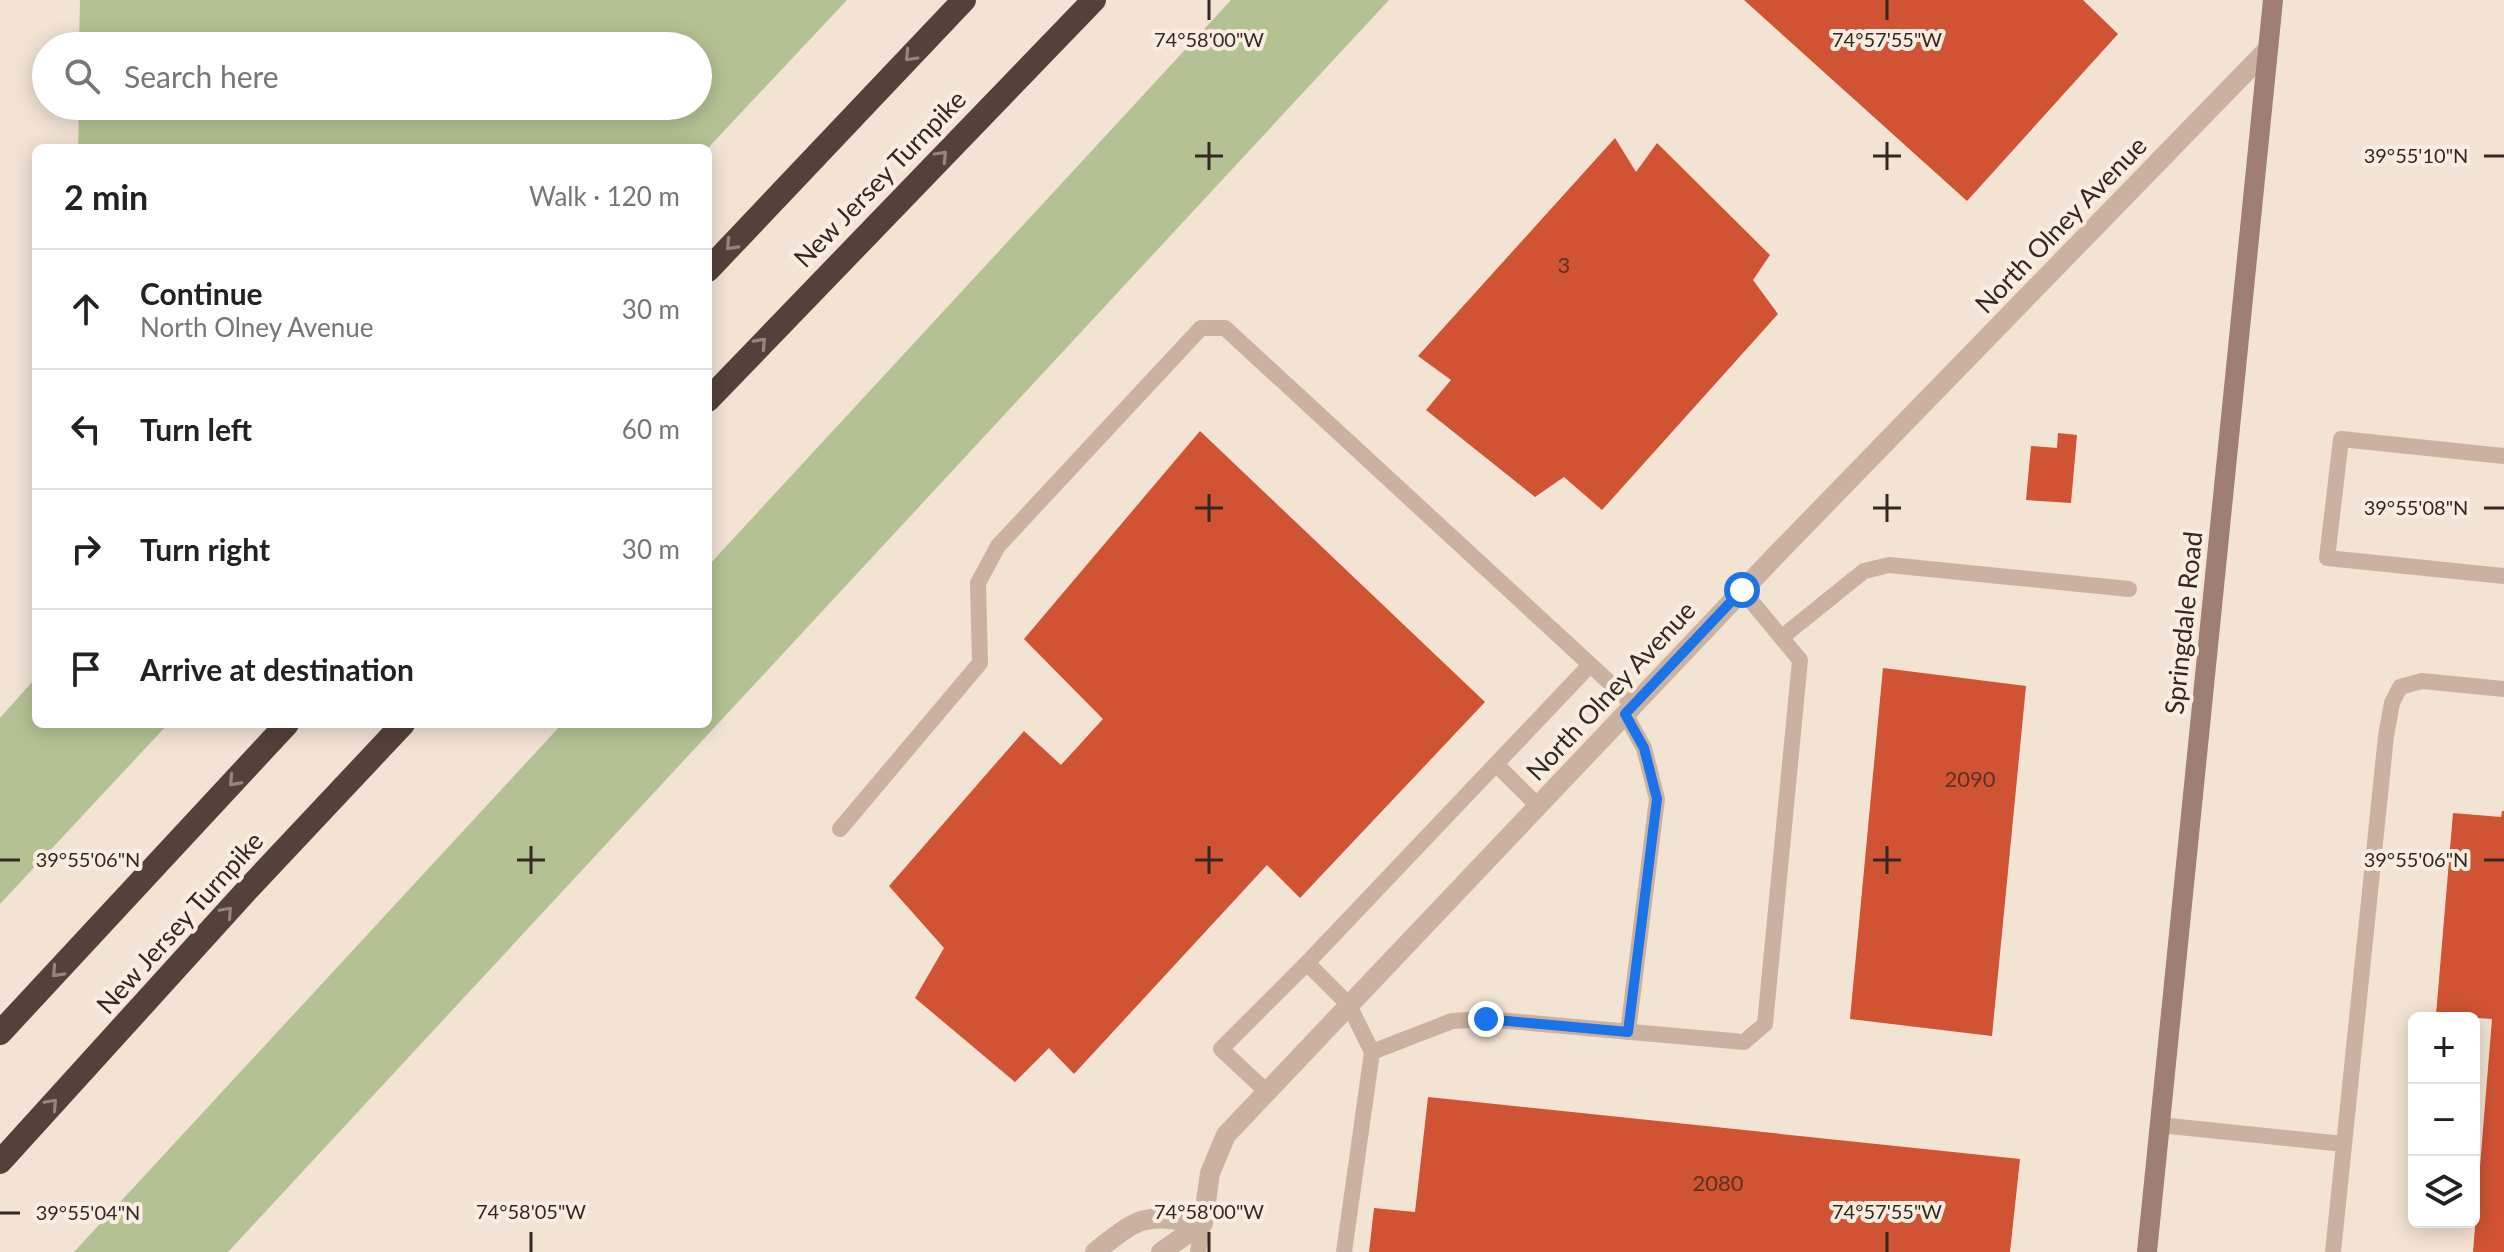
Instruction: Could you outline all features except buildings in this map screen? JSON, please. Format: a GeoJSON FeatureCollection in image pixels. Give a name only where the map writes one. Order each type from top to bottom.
{"type":"FeatureCollection","features":[{"type":"Feature","properties":{"kind":"highway"},"geometry":{"type":"LineString","coordinates":[[712,266],[964,0]]}},
{"type":"Feature","properties":{"kind":"highway","name":"New Jersey Turnpike"},"geometry":{"type":"LineString","coordinates":[[712,396],[1094,0]]}},
{"type":"Feature","properties":{"kind":"highway"},"geometry":{"type":"LineString","coordinates":[[0,1033],[283,728]]}},
{"type":"Feature","properties":{"kind":"highway","name":"New Jersey Turnpike"},"geometry":{"type":"LineString","coordinates":[[0,1162],[399,728]]}},
{"type":"Feature","properties":{"kind":"main road","name":"Springdale Road"},"geometry":{"type":"LineString","coordinates":[[2147,1252],[2273,0]]}},
{"type":"Feature","properties":{"kind":"street","name":"North Olney Avenue"},"geometry":{"type":"LineString","coordinates":[[1203,1223],[1210,1173],[1226,1135],[1742,590],[2268,49]]}},
{"type":"Feature","properties":{"kind":"street"},"geometry":{"type":"LineString","coordinates":[[1095,1252],[1129,1225],[1142,1220],[1157,1217],[1203,1223]]}},
{"type":"Feature","properties":{"kind":"street"},"geometry":{"type":"LineString","coordinates":[[1161,1252],[1203,1223]]}},
{"type":"Feature","properties":{"kind":"lane"},"geometry":{"type":"LineString","coordinates":[[840,829],[980,663],[978,583],[998,546],[1201,328],[1225,328],[1590,665],[1630,709],[1657,799],[1628,1032]]}},
{"type":"Feature","properties":{"kind":"lane"},"geometry":{"type":"LineString","coordinates":[[2504,456],[2341,439],[2327,558],[2504,576]]}},
{"type":"Feature","properties":{"kind":"lane"},"geometry":{"type":"LineString","coordinates":[[1782,637],[1864,571],[1889,565],[2129,589]]}},
{"type":"Feature","properties":{"kind":"lane"},"geometry":{"type":"LineString","coordinates":[[1372,1052],[1452,1021],[1463,1020],[1486,1019],[1744,1042],[1765,1024],[1800,660],[1742,590]]}},
{"type":"Feature","properties":{"kind":"lane"},"geometry":{"type":"LineString","coordinates":[[1267,1092],[1221,1049],[1307,963],[1590,665]]}},
{"type":"Feature","properties":{"kind":"lane"},"geometry":{"type":"LineString","coordinates":[[2333,1252],[2386,736],[2392,703],[2400,687],[2422,681],[2504,689]]}},
{"type":"Feature","properties":{"kind":"lane"},"geometry":{"type":"LineString","coordinates":[[1496,764],[1538,806]]}},
{"type":"Feature","properties":{"kind":"lane"},"geometry":{"type":"LineString","coordinates":[[1307,963],[1349,1005],[1372,1052],[1344,1252]]}},
{"type":"Feature","properties":{"kind":"lane"},"geometry":{"type":"LineString","coordinates":[[2160,1125],[2344,1144]]}},
{"type":"Feature","properties":{"kind":"lane"},"geometry":{"type":"LineString","coordinates":[[1198,1252],[1203,1223]]}},
{"type":"Feature","properties":{"kind":"green space"},"geometry":{"type":"Polygon","coordinates":[[[80,0],[847,0],[712,144],[78,144],[79,120],[712,120],[712,32],[79,32],[80,0]]]}},
{"type":"Feature","properties":{"kind":"green space"},"geometry":{"type":"Polygon","coordinates":[[[1231,0],[1389,0],[228,1252],[74,1252],[558,728],[712,728],[712,562],[1231,0]]]}},
{"type":"Feature","properties":{"kind":"green space"},"geometry":{"type":"Polygon","coordinates":[[[32,682],[32,728],[164,728],[0,904],[0,718],[32,682]]]}},
{"type":"Feature","properties":{"kind":"route"},"geometry":{"type":"LineString","coordinates":[[1486,1019],[1628,1032],[1657,799],[1644,748],[1625,714],[1742,590]]}}]}
